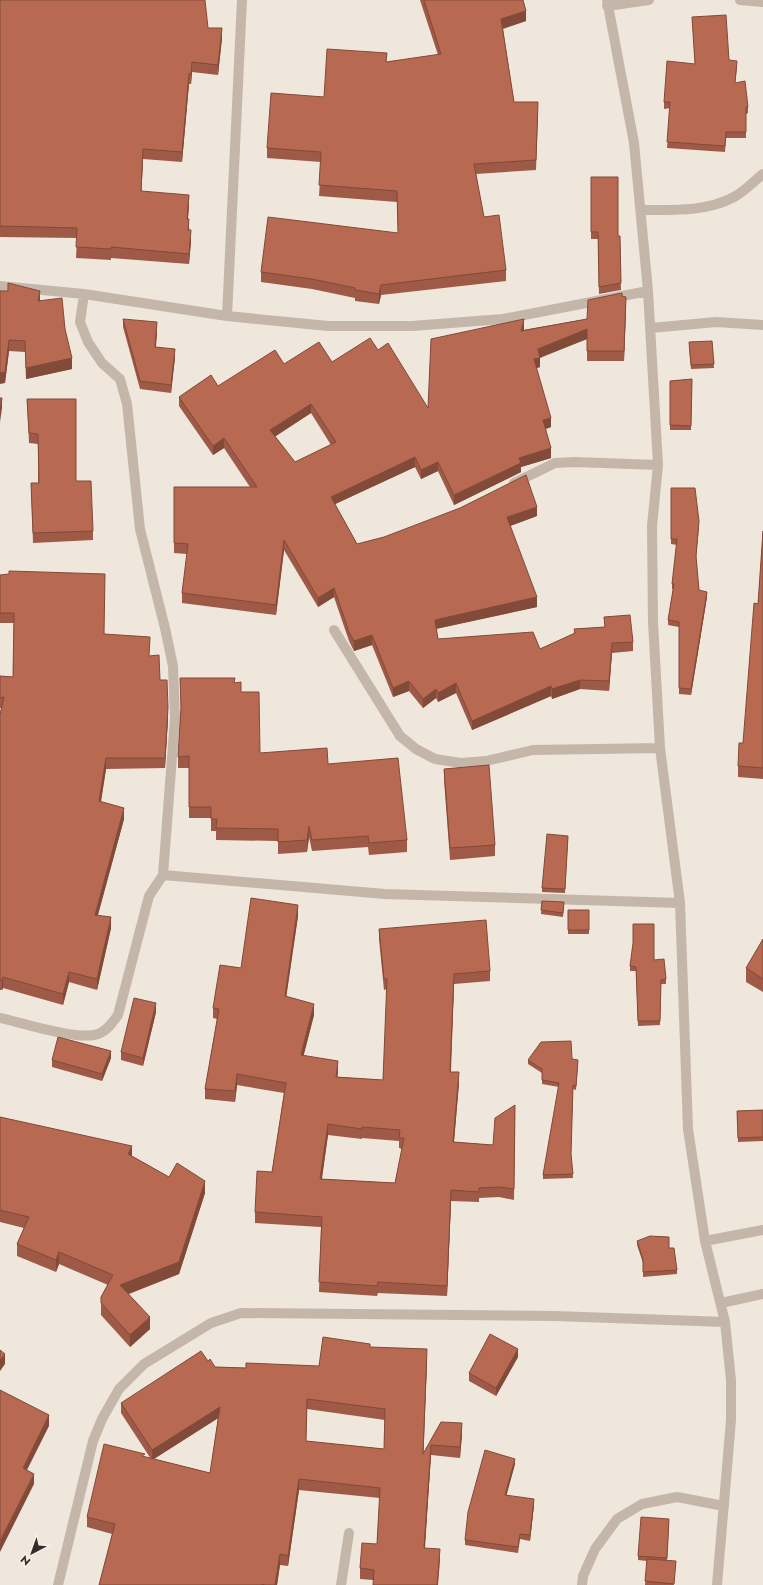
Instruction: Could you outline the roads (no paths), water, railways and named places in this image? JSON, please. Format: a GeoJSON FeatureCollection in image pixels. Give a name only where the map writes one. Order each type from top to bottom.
{"type":"FeatureCollection","features":[{"type":"Feature","properties":{"kind":"street"},"geometry":{"type":"LineString","coordinates":[[227,316],[242,0]]}},
{"type":"Feature","properties":{"kind":"street"},"geometry":{"type":"LineString","coordinates":[[649,0],[607,3],[634,143],[651,328],[658,465],[652,541],[653,622],[660,748],[680,903],[688,1129],[704,1241],[725,1322],[730,1380],[731,1420],[717,1585]]}},
{"type":"Feature","properties":{"kind":"street"},"geometry":{"type":"LineString","coordinates":[[740,0],[763,2]]}},
{"type":"Feature","properties":{"kind":"street"},"geometry":{"type":"LineString","coordinates":[[641,210],[683,210],[713,206],[736,196],[763,174]]}},
{"type":"Feature","properties":{"kind":"street"},"geometry":{"type":"LineString","coordinates":[[0,286],[84,294],[227,316],[328,326],[412,326],[503,319],[648,291]]}},
{"type":"Feature","properties":{"kind":"street"},"geometry":{"type":"LineString","coordinates":[[0,1018],[84,1037],[99,1034],[108,1028],[118,1015],[149,896],[163,875],[175,718],[173,666],[140,529],[127,404],[120,379],[102,363],[88,342],[80,322],[84,294]]}},
{"type":"Feature","properties":{"kind":"street"},"geometry":{"type":"LineString","coordinates":[[651,328],[716,322],[763,325]]}},
{"type":"Feature","properties":{"kind":"street"},"geometry":{"type":"LineString","coordinates":[[502,489],[533,472],[555,463],[575,462],[658,465]]}},
{"type":"Feature","properties":{"kind":"street"},"geometry":{"type":"LineString","coordinates":[[334,630],[400,736],[416,749],[435,759],[467,762],[486,761],[533,750],[660,748]]}},
{"type":"Feature","properties":{"kind":"street"},"geometry":{"type":"LineString","coordinates":[[163,875],[385,894],[680,903]]}},
{"type":"Feature","properties":{"kind":"street"},"geometry":{"type":"LineString","coordinates":[[704,1241],[763,1230]]}},
{"type":"Feature","properties":{"kind":"street"},"geometry":{"type":"LineString","coordinates":[[721,1302],[763,1294]]}},
{"type":"Feature","properties":{"kind":"street"},"geometry":{"type":"LineString","coordinates":[[58,1585],[93,1441],[102,1419],[119,1389],[144,1364],[211,1323],[241,1313],[555,1316],[725,1322]]}},
{"type":"Feature","properties":{"kind":"street"},"geometry":{"type":"LineString","coordinates":[[582,1585],[583,1576],[595,1549],[612,1525],[617,1520],[642,1504],[677,1497],[724,1506]]}},
{"type":"Feature","properties":{"kind":"street"},"geometry":{"type":"LineString","coordinates":[[341,1585],[349,1534]]}}]}
